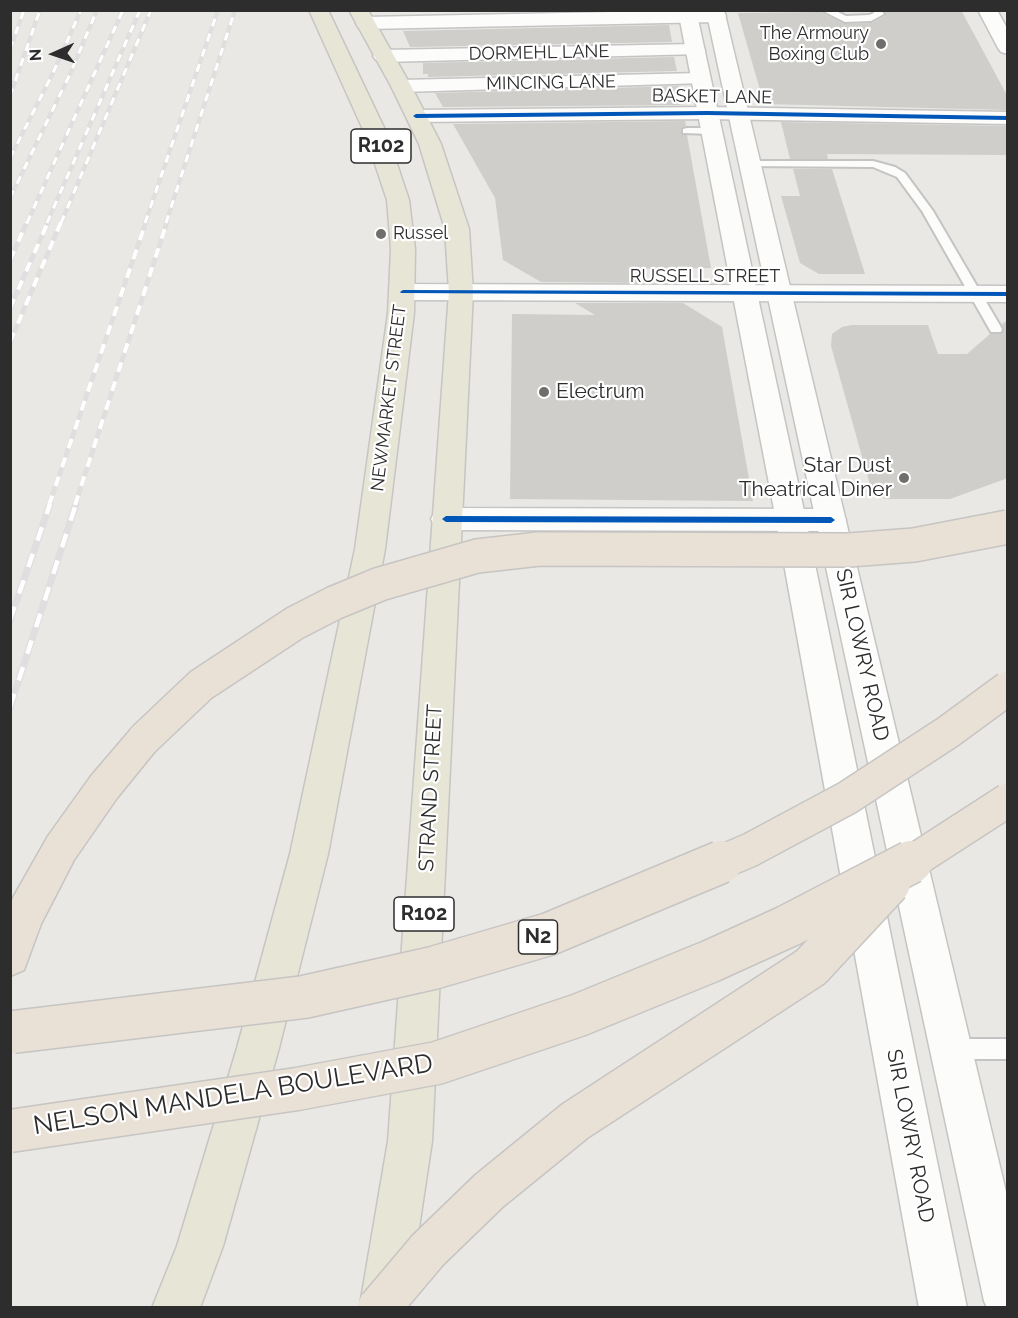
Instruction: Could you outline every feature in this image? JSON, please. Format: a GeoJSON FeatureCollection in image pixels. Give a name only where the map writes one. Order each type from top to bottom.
{"type":"FeatureCollection","features":[{"type":"Feature","properties":{"kind":"highway"},"geometry":{"type":"LineString","coordinates":[[10,956],[24,917],[61,848],[104,787],[144,739],[201,686],[295,623],[334,603],[380,584],[477,556],[539,549],[849,550],[914,545],[984,534],[1008,527]]}},
{"type":"Feature","properties":{"kind":"highway","name":"N2"},"geometry":{"type":"LineString","coordinates":[[11,1033],[304,997],[433,968],[549,934],[671,885],[760,845],[847,798],[948,732],[1008,688]]}},
{"type":"Feature","properties":{"kind":"highway","name":"NELSON MANDELA BOULEVARD"},"geometry":{"type":"LineString","coordinates":[[10,1131],[297,1089],[437,1064],[579,1015],[711,961],[788,926],[902,868],[1008,800]]}},
{"type":"Feature","properties":{"kind":"highway"},"geometry":{"type":"LineString","coordinates":[[379,1308],[428,1250],[489,1191],[575,1121],[811,967],[902,868]]}},
{"type":"Feature","properties":{"kind":"main road","name":"NEWMARKET STREET"},"geometry":{"type":"LineString","coordinates":[[176,1308],[200,1246],[258,1047],[309,854],[370,549],[403,292],[403,249],[398,200],[387,162],[318,10]]}},
{"type":"Feature","properties":{"kind":"main road","name":"R102"},"geometry":{"type":"LineString","coordinates":[[361,17],[430,144],[457,229],[461,292],[446,519]]}},
{"type":"Feature","properties":{"kind":"main road","name":"STRAND STREET"},"geometry":{"type":"LineString","coordinates":[[384,1308],[410,1141],[446,519]]}},
{"type":"Feature","properties":{"kind":"street"},"geometry":{"type":"LineString","coordinates":[[987,10],[1006,41]]}},
{"type":"Feature","properties":{"kind":"street"},"geometry":{"type":"LineString","coordinates":[[361,17],[716,13]]}},
{"type":"Feature","properties":{"kind":"street","name":"SIR LOWRY ROAD"},"geometry":{"type":"LineString","coordinates":[[716,13],[750,164],[762,293],[791,520],[943,1308]]}},
{"type":"Feature","properties":{"kind":"street","name":"SIR LOWRY ROAD"},"geometry":{"type":"LineString","coordinates":[[687,14],[709,122],[831,520],[951,1049],[1000,1229],[1008,1301]]}},
{"type":"Feature","properties":{"kind":"street","name":"DORMEHL LANE"},"geometry":{"type":"LineString","coordinates":[[383,56],[695,50]]}},
{"type":"Feature","properties":{"kind":"street","name":"MINCING LANE"},"geometry":{"type":"LineString","coordinates":[[401,87],[700,79]]}},
{"type":"Feature","properties":{"kind":"street","name":"BASKET LANE"},"geometry":{"type":"LineString","coordinates":[[416,116],[709,122],[739,114],[946,114],[1008,118]]}},
{"type":"Feature","properties":{"kind":"street","name":"RUSSELL STREET"},"geometry":{"type":"LineString","coordinates":[[403,292],[1008,294]]}},
{"type":"Feature","properties":{"kind":"street"},"geometry":{"type":"LineString","coordinates":[[446,519],[831,520]]}},
{"type":"Feature","properties":{"kind":"lane"},"geometry":{"type":"LineString","coordinates":[[825,10],[845,19],[871,18],[879,14],[877,11]]}},
{"type":"Feature","properties":{"kind":"lane"},"geometry":{"type":"LineString","coordinates":[[687,131],[709,122]]}},
{"type":"Feature","properties":{"kind":"lane"},"geometry":{"type":"LineString","coordinates":[[750,164],[873,164],[891,169],[901,175],[927,211],[996,329]]}},
{"type":"Feature","properties":{"kind":"lane"},"geometry":{"type":"LineString","coordinates":[[951,1049],[1008,1049]]}},
{"type":"Feature","properties":{"kind":"building"},"geometry":{"type":"Polygon","coordinates":[[[884,10],[961,10],[1008,97],[1008,110],[764,104],[738,13],[820,12],[845,24],[872,23],[885,16],[884,10]]]}},
{"type":"Feature","properties":{"kind":"building"},"geometry":{"type":"Polygon","coordinates":[[[669,25],[672,42],[410,47],[403,31],[669,25]]]}},
{"type":"Feature","properties":{"kind":"building"},"geometry":{"type":"Polygon","coordinates":[[[674,57],[677,71],[428,77],[428,74],[423,74],[423,63],[674,57]]]}},
{"type":"Feature","properties":{"kind":"building"},"geometry":{"type":"Polygon","coordinates":[[[679,86],[683,105],[443,107],[435,93],[679,86]]]}},
{"type":"Feature","properties":{"kind":"building"},"geometry":{"type":"Polygon","coordinates":[[[685,121],[686,126],[681,128],[681,133],[687,135],[711,268],[628,269],[649,283],[541,282],[503,260],[495,198],[453,124],[685,121]]]}},
{"type":"Feature","properties":{"kind":"building"},"geometry":{"type":"Polygon","coordinates":[[[781,122],[1008,126],[1008,155],[827,154],[828,159],[790,159],[781,122]]]}},
{"type":"Feature","properties":{"kind":"building"},"geometry":{"type":"Polygon","coordinates":[[[793,169],[832,169],[865,274],[819,274],[800,263],[781,196],[800,196],[793,169]]]}},
{"type":"Feature","properties":{"kind":"building"},"geometry":{"type":"Polygon","coordinates":[[[575,303],[683,303],[722,327],[753,501],[510,499],[512,314],[595,315],[575,303]]]}},
{"type":"Feature","properties":{"kind":"building"},"geometry":{"type":"Polygon","coordinates":[[[1008,320],[1008,478],[950,499],[885,499],[872,492],[831,346],[832,334],[842,327],[852,325],[928,325],[938,354],[967,354],[990,334],[1002,334],[1004,330],[1002,324],[1008,320]]]}},
{"type":"Feature","properties":{"kind":"railway"},"geometry":{"type":"LineString","coordinates":[[10,15],[12,10]]}},
{"type":"Feature","properties":{"kind":"railway"},"geometry":{"type":"LineString","coordinates":[[10,49],[24,10]]}},
{"type":"Feature","properties":{"kind":"railway"},"geometry":{"type":"LineString","coordinates":[[10,96],[40,10]]}},
{"type":"Feature","properties":{"kind":"railway"},"geometry":{"type":"LineString","coordinates":[[10,158],[53,73],[81,10]]}},
{"type":"Feature","properties":{"kind":"railway"},"geometry":{"type":"LineString","coordinates":[[10,198],[70,74],[97,10]]}},
{"type":"Feature","properties":{"kind":"railway"},"geometry":{"type":"LineString","coordinates":[[27,223],[123,10]]}},
{"type":"Feature","properties":{"kind":"railway"},"geometry":{"type":"LineString","coordinates":[[47,223],[140,10]]}},
{"type":"Feature","properties":{"kind":"railway"},"geometry":{"type":"LineString","coordinates":[[61,223],[151,10]]}},
{"type":"Feature","properties":{"kind":"railway"},"geometry":{"type":"LineString","coordinates":[[145,223],[218,10]]}},
{"type":"Feature","properties":{"kind":"railway"},"geometry":{"type":"LineString","coordinates":[[166,223],[235,10]]}},
{"type":"Feature","properties":{"kind":"railway"},"geometry":{"type":"LineString","coordinates":[[10,260],[27,222]]}},
{"type":"Feature","properties":{"kind":"railway"},"geometry":{"type":"LineString","coordinates":[[10,308],[48,222]]}},
{"type":"Feature","properties":{"kind":"railway"},"geometry":{"type":"LineString","coordinates":[[10,342],[61,222]]}},
{"type":"Feature","properties":{"kind":"railway"},"geometry":{"type":"LineString","coordinates":[[49,505],[146,222]]}},
{"type":"Feature","properties":{"kind":"railway"},"geometry":{"type":"LineString","coordinates":[[75,505],[167,222]]}},
{"type":"Feature","properties":{"kind":"railway"},"geometry":{"type":"LineString","coordinates":[[10,620],[50,504]]}},
{"type":"Feature","properties":{"kind":"railway"},"geometry":{"type":"LineString","coordinates":[[10,707],[76,504]]}},
{"type":"Feature","properties":{"kind":"cycle path"},"geometry":{"type":"LineString","coordinates":[[416,116],[707,113],[1008,118]]}},
{"type":"Feature","properties":{"kind":"cycle path"},"geometry":{"type":"LineString","coordinates":[[403,292],[1008,294]]}},
{"type":"Feature","properties":{"kind":"cycle path"},"geometry":{"type":"LineString","coordinates":[[446,519],[831,520]]}},
{"type":"Feature","properties":{"kind":"place","name":"The Armoury Boxing Club"},"geometry":{"type":"Point","coordinates":[881,44]}},
{"type":"Feature","properties":{"kind":"place","name":"Russel"},"geometry":{"type":"Point","coordinates":[381,234]}},
{"type":"Feature","properties":{"kind":"place","name":"Electrum"},"geometry":{"type":"Point","coordinates":[544,392]}},
{"type":"Feature","properties":{"kind":"place","name":"Star Dust Theatrical Diner"},"geometry":{"type":"Point","coordinates":[904,478]}}]}
